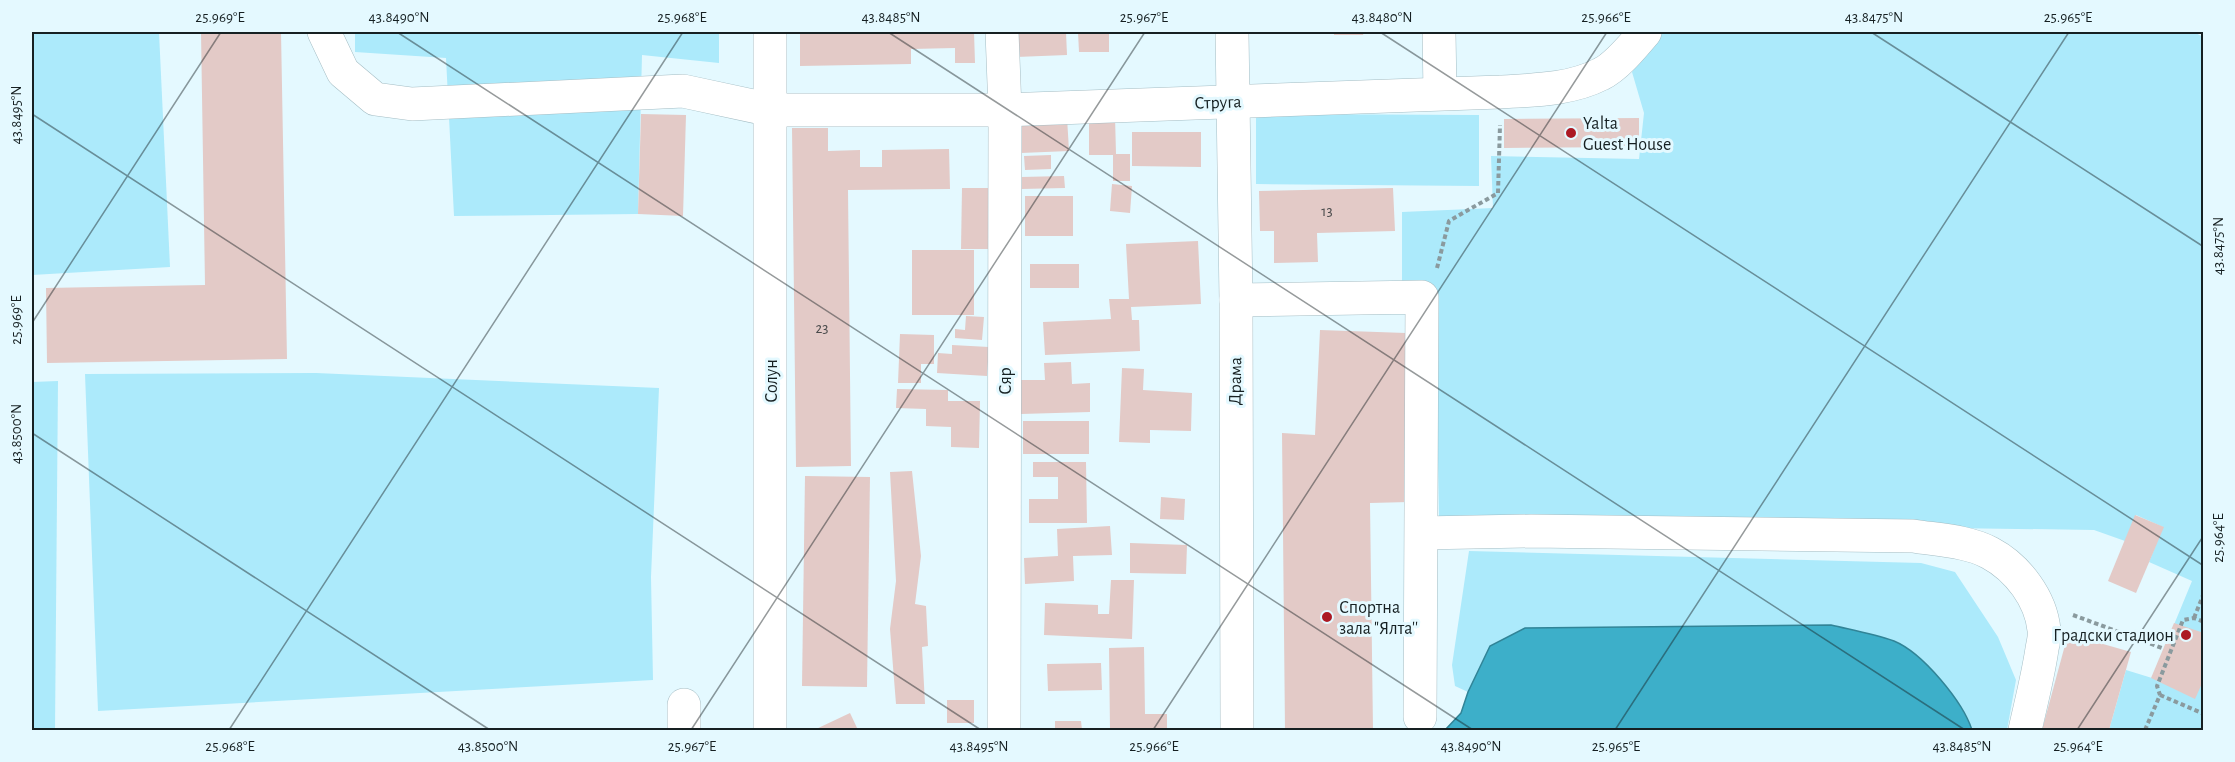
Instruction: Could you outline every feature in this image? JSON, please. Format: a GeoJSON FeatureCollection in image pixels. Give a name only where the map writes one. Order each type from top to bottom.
{"type":"FeatureCollection","features":[{"type":"Feature","properties":{"kind":"street","name":"Струга"},"geometry":{"type":"LineString","coordinates":[[324,32],[343,72],[375,99],[412,104],[683,91],[771,110],[1005,110],[1500,92],[1563,87],[1603,74],[1645,32]]}},
{"type":"Feature","properties":{"kind":"street","name":"Солун"},"geometry":{"type":"LineString","coordinates":[[770,32],[770,730]]}},
{"type":"Feature","properties":{"kind":"street","name":"Сяр"},"geometry":{"type":"LineString","coordinates":[[1002,32],[1005,110],[1004,730]]}},
{"type":"Feature","properties":{"kind":"street","name":"Драма"},"geometry":{"type":"LineString","coordinates":[[1232,32],[1238,730]]}},
{"type":"Feature","properties":{"kind":"street"},"geometry":{"type":"LineString","coordinates":[[1439,32],[1440,93]]}},
{"type":"Feature","properties":{"kind":"street"},"geometry":{"type":"LineString","coordinates":[[1236,300],[1422,297],[1420,717]]}},
{"type":"Feature","properties":{"kind":"street"},"geometry":{"type":"LineString","coordinates":[[1422,533],[1531,531],[1913,536],[1961,543],[1990,553],[2011,568],[2036,601],[2045,631],[2025,730]]}},
{"type":"Feature","properties":{"kind":"path"},"geometry":{"type":"LineString","coordinates":[[1423,321],[1449,221],[1498,193],[1499,154]]}},
{"type":"Feature","properties":{"kind":"path"},"geometry":{"type":"LineString","coordinates":[[2194,618],[2204,593]]}},
{"type":"Feature","properties":{"kind":"path"},"geometry":{"type":"LineString","coordinates":[[2036,601],[2163,648]]}},
{"type":"Feature","properties":{"kind":"path"},"geometry":{"type":"LineString","coordinates":[[2145,730],[2160,695],[2157,686],[2183,620],[2194,618],[2204,622]]}},
{"type":"Feature","properties":{"kind":"path"},"geometry":{"type":"LineString","coordinates":[[2160,695],[2204,714]]}},
{"type":"Feature","properties":{"kind":"shaded area"},"geometry":{"type":"Polygon","coordinates":[[[32,32],[159,32],[170,267],[32,275],[32,32]]]}},
{"type":"Feature","properties":{"kind":"shaded area"},"geometry":{"type":"Polygon","coordinates":[[[355,32],[719,32],[719,63],[642,55],[638,214],[454,216],[446,58],[355,52],[355,32]]]}},
{"type":"Feature","properties":{"kind":"shaded area"},"geometry":{"type":"Polygon","coordinates":[[[1661,32],[2194,32],[2203,37],[2203,730],[2109,730],[2126,670],[2152,678],[2192,581],[2149,562],[2163,527],[2136,515],[2125,541],[2094,530],[1743,525],[1439,516],[1435,294],[1402,293],[1402,212],[1493,208],[1491,156],[1639,159],[1644,113],[1632,72],[1661,32]]]}},
{"type":"Feature","properties":{"kind":"shaded area"},"geometry":{"type":"Polygon","coordinates":[[[1256,114],[1479,115],[1479,186],[1256,184],[1256,114]]]}},
{"type":"Feature","properties":{"kind":"shaded area"},"geometry":{"type":"Polygon","coordinates":[[[316,373],[659,388],[651,577],[653,680],[98,711],[85,374],[316,373]]]}},
{"type":"Feature","properties":{"kind":"shaded area"},"geometry":{"type":"Polygon","coordinates":[[[58,381],[55,730],[32,730],[32,382],[58,381]]]}},
{"type":"Feature","properties":{"kind":"shaded area"},"geometry":{"type":"Polygon","coordinates":[[[1469,551],[1921,563],[1955,572],[1998,637],[2016,680],[2007,730],[1972,730],[1968,718],[1930,667],[1896,642],[1831,625],[1525,628],[1490,646],[1468,692],[1455,686],[1452,665],[1469,551]]]}},
{"type":"Feature","properties":{"kind":"shaded area"},"geometry":{"type":"Polygon","coordinates":[[[1831,625],[1871,634],[1905,647],[1940,679],[1960,706],[1972,730],[1445,730],[1461,713],[1468,692],[1490,646],[1525,628],[1831,625]]]}},
{"type":"Feature","properties":{"kind":"building"},"geometry":{"type":"Polygon","coordinates":[[[201,32],[281,32],[287,359],[47,363],[46,288],[205,285],[201,32]]]}},
{"type":"Feature","properties":{"kind":"building"},"geometry":{"type":"Polygon","coordinates":[[[800,32],[974,32],[975,63],[955,63],[955,48],[911,49],[911,64],[800,66],[800,32]]]}},
{"type":"Feature","properties":{"kind":"building"},"geometry":{"type":"Polygon","coordinates":[[[1014,32],[1066,32],[1067,55],[1016,57],[1014,32]]]}},
{"type":"Feature","properties":{"kind":"building"},"geometry":{"type":"Polygon","coordinates":[[[1078,32],[1109,32],[1109,52],[1079,52],[1078,32]]]}},
{"type":"Feature","properties":{"kind":"building"},"geometry":{"type":"Polygon","coordinates":[[[1334,32],[1364,32],[1363,35],[1334,35],[1334,32]]]}},
{"type":"Feature","properties":{"kind":"building"},"geometry":{"type":"Polygon","coordinates":[[[641,114],[686,115],[683,216],[638,214],[641,114]]]}},
{"type":"Feature","properties":{"kind":"building"},"geometry":{"type":"Polygon","coordinates":[[[1089,116],[1115,116],[1116,154],[1130,154],[1130,181],[1113,181],[1113,155],[1089,155],[1089,116]]]}},
{"type":"Feature","properties":{"kind":"building"},"geometry":{"type":"Polygon","coordinates":[[[1067,117],[1069,151],[1021,153],[1018,121],[1067,117]]]}},
{"type":"Feature","properties":{"kind":"building","name":"Yalta Guest House"},"geometry":{"type":"Polygon","coordinates":[[[1639,118],[1639,147],[1504,148],[1504,119],[1639,118]]]}},
{"type":"Feature","properties":{"kind":"building"},"geometry":{"type":"Polygon","coordinates":[[[792,128],[828,128],[828,151],[860,150],[860,167],[882,167],[882,150],[949,149],[950,189],[848,190],[851,466],[796,467],[792,128]]]}},
{"type":"Feature","properties":{"kind":"building"},"geometry":{"type":"Polygon","coordinates":[[[1132,132],[1201,132],[1201,167],[1132,166],[1132,132]]]}},
{"type":"Feature","properties":{"kind":"building"},"geometry":{"type":"Polygon","coordinates":[[[1051,155],[1051,169],[1025,170],[1024,156],[1051,155]]]}},
{"type":"Feature","properties":{"kind":"building"},"geometry":{"type":"Polygon","coordinates":[[[1064,176],[1065,188],[1021,189],[1021,177],[1064,176]]]}},
{"type":"Feature","properties":{"kind":"building"},"geometry":{"type":"Polygon","coordinates":[[[1112,184],[1132,186],[1130,213],[1110,211],[1112,184]]]}},
{"type":"Feature","properties":{"kind":"building"},"geometry":{"type":"Polygon","coordinates":[[[962,188],[991,188],[990,249],[961,249],[962,188]]]}},
{"type":"Feature","properties":{"kind":"building"},"geometry":{"type":"Polygon","coordinates":[[[1393,188],[1395,231],[1317,233],[1318,262],[1274,263],[1274,231],[1260,231],[1259,191],[1393,188]]]}},
{"type":"Feature","properties":{"kind":"building"},"geometry":{"type":"Polygon","coordinates":[[[1025,196],[1073,196],[1073,236],[1025,236],[1025,196]]]}},
{"type":"Feature","properties":{"kind":"building"},"geometry":{"type":"Polygon","coordinates":[[[1198,241],[1201,304],[1131,307],[1132,320],[1139,320],[1140,351],[1045,355],[1043,322],[1111,319],[1109,299],[1129,299],[1126,244],[1198,241]]]}},
{"type":"Feature","properties":{"kind":"building"},"geometry":{"type":"Polygon","coordinates":[[[912,250],[974,250],[974,315],[912,315],[912,250]]]}},
{"type":"Feature","properties":{"kind":"building"},"geometry":{"type":"Polygon","coordinates":[[[1030,264],[1079,264],[1079,288],[1030,288],[1030,264]]]}},
{"type":"Feature","properties":{"kind":"building"},"geometry":{"type":"Polygon","coordinates":[[[966,316],[984,317],[982,340],[955,338],[955,329],[965,330],[966,316]]]}},
{"type":"Feature","properties":{"kind":"building","name":"Спортна зала \"Ялта''"},"geometry":{"type":"Polygon","coordinates":[[[1320,330],[1406,333],[1409,502],[1370,503],[1373,730],[1285,730],[1282,433],[1315,435],[1320,330]]]}},
{"type":"Feature","properties":{"kind":"building"},"geometry":{"type":"Polygon","coordinates":[[[900,334],[934,335],[934,364],[921,364],[921,383],[898,383],[900,334]]]}},
{"type":"Feature","properties":{"kind":"building"},"geometry":{"type":"Polygon","coordinates":[[[952,345],[989,347],[987,376],[937,373],[938,353],[952,354],[952,345]]]}},
{"type":"Feature","properties":{"kind":"building"},"geometry":{"type":"Polygon","coordinates":[[[1071,362],[1072,384],[1090,383],[1090,412],[1021,414],[1021,380],[1045,380],[1044,363],[1071,362]]]}},
{"type":"Feature","properties":{"kind":"building"},"geometry":{"type":"Polygon","coordinates":[[[1122,368],[1144,369],[1143,390],[1192,393],[1191,431],[1150,430],[1150,443],[1119,442],[1122,368]]]}},
{"type":"Feature","properties":{"kind":"building"},"geometry":{"type":"Polygon","coordinates":[[[897,389],[948,390],[948,401],[980,401],[979,448],[951,447],[951,427],[926,426],[926,409],[896,408],[897,389]]]}},
{"type":"Feature","properties":{"kind":"building"},"geometry":{"type":"Polygon","coordinates":[[[1023,421],[1089,421],[1089,454],[1023,454],[1023,421]]]}},
{"type":"Feature","properties":{"kind":"building"},"geometry":{"type":"Polygon","coordinates":[[[1033,462],[1086,462],[1087,523],[1029,523],[1029,499],[1058,499],[1058,477],[1033,477],[1033,462]]]}},
{"type":"Feature","properties":{"kind":"building"},"geometry":{"type":"Polygon","coordinates":[[[912,471],[921,556],[915,604],[926,606],[928,646],[922,647],[925,704],[896,704],[890,629],[896,581],[890,472],[912,471]]]}},
{"type":"Feature","properties":{"kind":"building"},"geometry":{"type":"Polygon","coordinates":[[[805,476],[870,477],[867,687],[802,686],[805,476]]]}},
{"type":"Feature","properties":{"kind":"building"},"geometry":{"type":"Polygon","coordinates":[[[1161,497],[1185,499],[1184,520],[1160,519],[1161,497]]]}},
{"type":"Feature","properties":{"kind":"building"},"geometry":{"type":"Polygon","coordinates":[[[2135,515],[2164,527],[2136,593],[2108,581],[2135,515]]]}},
{"type":"Feature","properties":{"kind":"building"},"geometry":{"type":"Polygon","coordinates":[[[1110,526],[1112,555],[1073,556],[1074,581],[1025,584],[1024,558],[1058,556],[1057,529],[1110,526]]]}},
{"type":"Feature","properties":{"kind":"building"},"geometry":{"type":"Polygon","coordinates":[[[1130,543],[1187,545],[1186,574],[1130,573],[1130,543]]]}},
{"type":"Feature","properties":{"kind":"building"},"geometry":{"type":"Polygon","coordinates":[[[1111,580],[1134,580],[1132,639],[1044,635],[1045,603],[1098,605],[1098,614],[1109,614],[1111,580]]]}},
{"type":"Feature","properties":{"kind":"building"},"geometry":{"type":"Polygon","coordinates":[[[2174,623],[2204,633],[2204,679],[2195,699],[2151,678],[2174,623]]]}},
{"type":"Feature","properties":{"kind":"building"},"geometry":{"type":"Polygon","coordinates":[[[2068,634],[2131,652],[2109,730],[2042,730],[2068,634]]]}},
{"type":"Feature","properties":{"kind":"building"},"geometry":{"type":"Polygon","coordinates":[[[1144,647],[1145,714],[1167,714],[1167,730],[1110,730],[1109,648],[1144,647]]]}},
{"type":"Feature","properties":{"kind":"building"},"geometry":{"type":"Polygon","coordinates":[[[1101,663],[1102,690],[1048,691],[1047,664],[1101,663]]]}},
{"type":"Feature","properties":{"kind":"building"},"geometry":{"type":"Polygon","coordinates":[[[947,700],[974,700],[974,723],[947,723],[947,700]]]}},
{"type":"Feature","properties":{"kind":"building"},"geometry":{"type":"Polygon","coordinates":[[[850,713],[858,730],[814,730],[850,713]]]}},
{"type":"Feature","properties":{"kind":"building"},"geometry":{"type":"Polygon","coordinates":[[[1055,721],[1081,721],[1082,730],[1055,730],[1055,721]]]}},
{"type":"Feature","properties":{"kind":"place","name":"Yalta Guest House"},"geometry":{"type":"Point","coordinates":[1571,133]}},
{"type":"Feature","properties":{"kind":"place","name":"Спортна зала \"Ялта''"},"geometry":{"type":"Point","coordinates":[1327,617]}},
{"type":"Feature","properties":{"kind":"place","name":"Градски стадион"},"geometry":{"type":"Point","coordinates":[2186,635]}}]}
